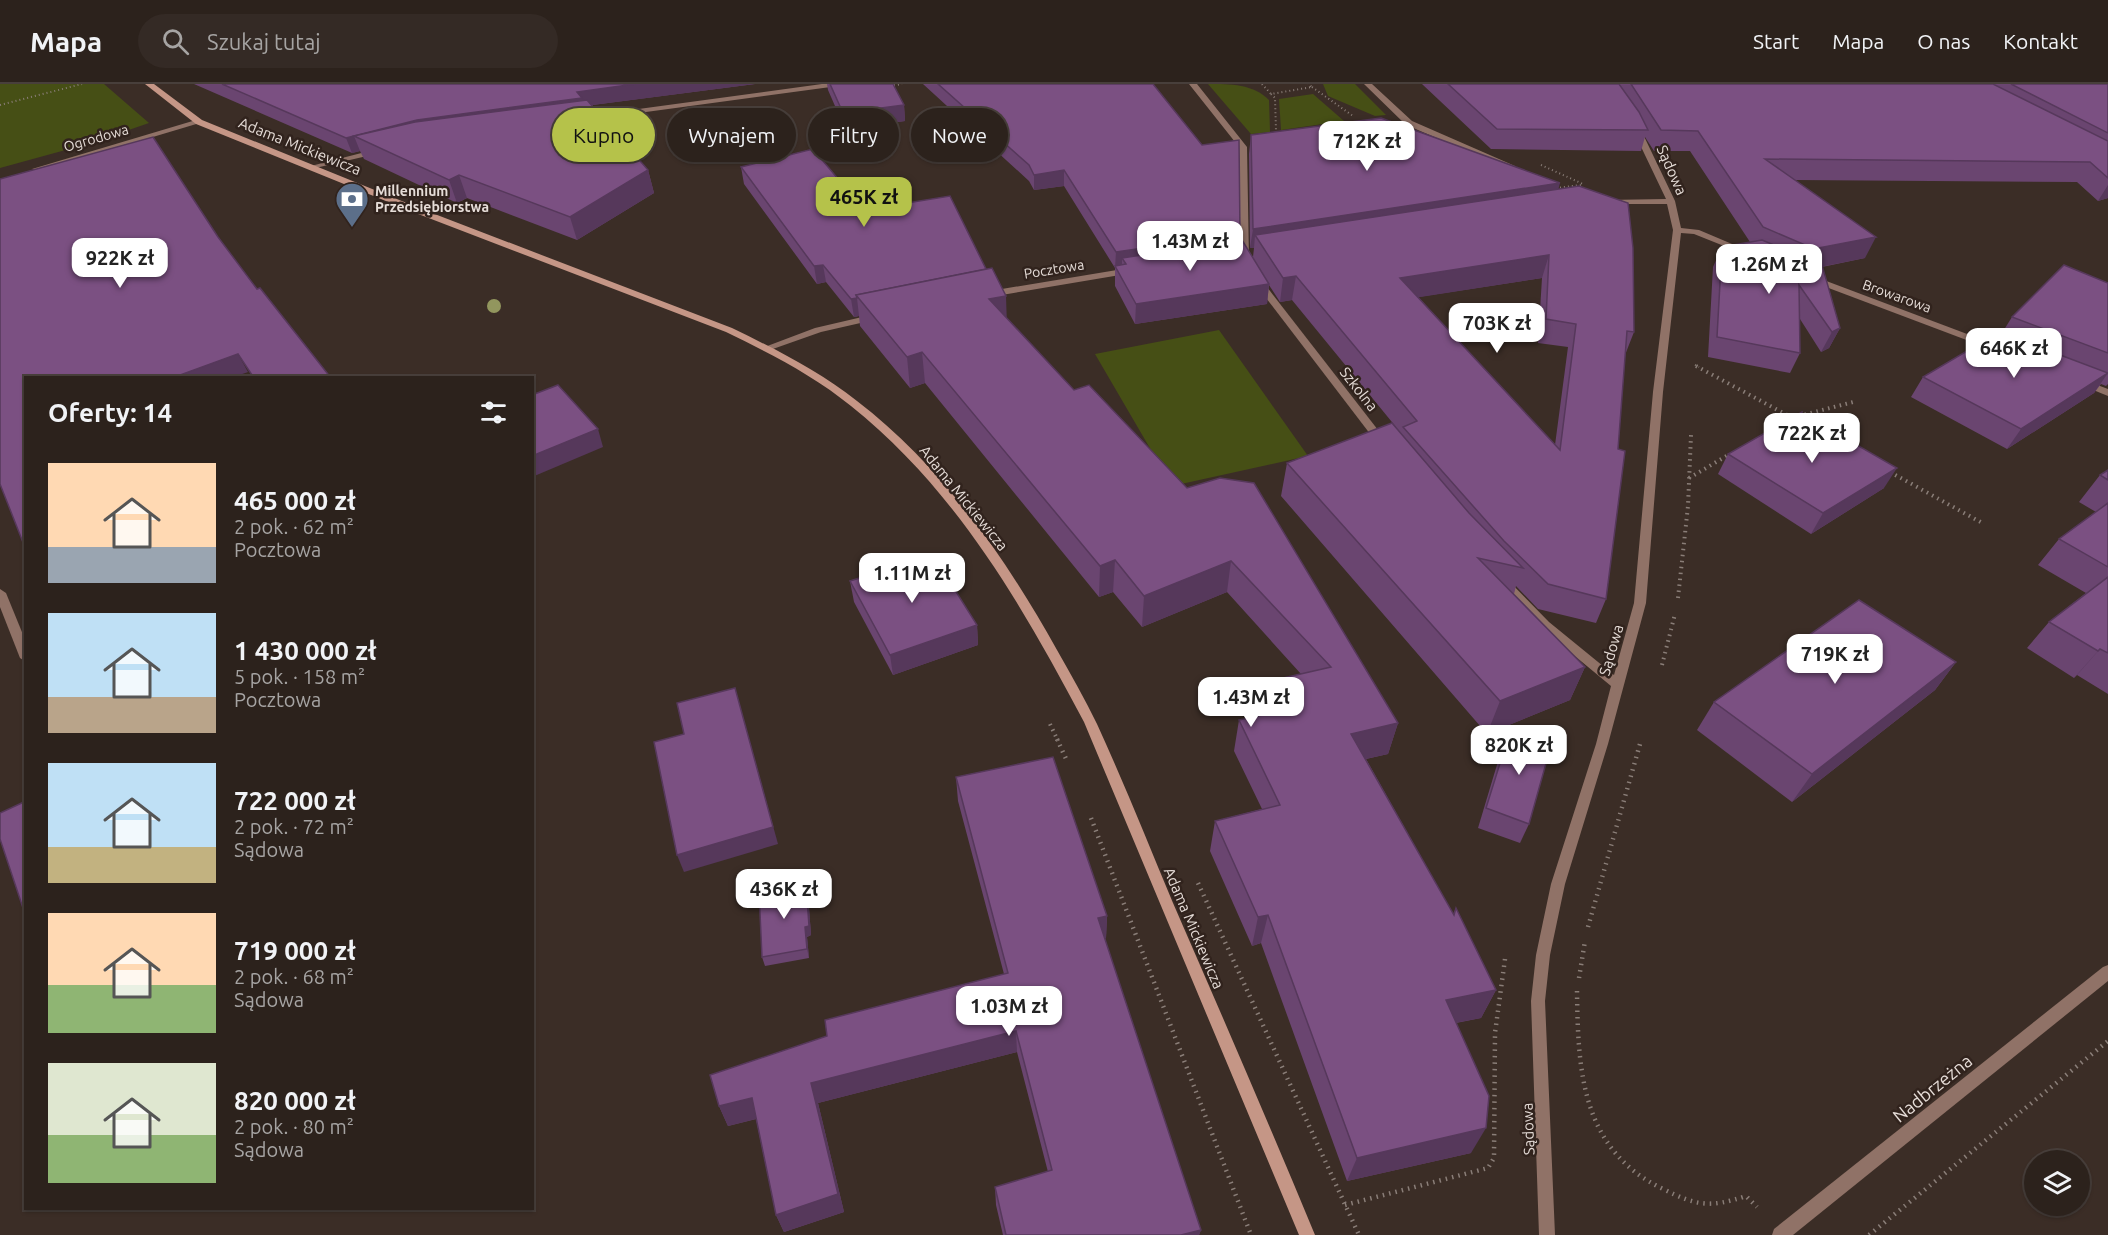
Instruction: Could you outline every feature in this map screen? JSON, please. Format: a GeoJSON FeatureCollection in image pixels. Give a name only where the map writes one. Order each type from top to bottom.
{"type":"FeatureCollection","features":[{"type":"Feature","properties":{"kind":"street","name":"Adama Mickiewicza"},"geometry":{"type":"LineString","coordinates":[[149,84],[199,122],[416,210],[729,330],[767,348],[855,403],[917,459],[967,520],[1009,578],[1043,633],[1090,722],[1307,1235]]}},
{"type":"Feature","properties":{"kind":"street"},"geometry":{"type":"LineString","coordinates":[[655,109],[838,84]]}},
{"type":"Feature","properties":{"kind":"street"},"geometry":{"type":"LineString","coordinates":[[1193,84],[1243,147],[1250,253],[1233,255]]}},
{"type":"Feature","properties":{"kind":"street"},"geometry":{"type":"LineString","coordinates":[[1368,84],[1409,123],[1518,169]]}},
{"type":"Feature","properties":{"kind":"street","name":"Ogrodowa"},"geometry":{"type":"LineString","coordinates":[[22,173],[199,122]]}},
{"type":"Feature","properties":{"kind":"street","name":"Sądowa"},"geometry":{"type":"LineString","coordinates":[[1547,1235],[1539,1001],[1543,955],[1558,884],[1602,744],[1640,603],[1658,392],[1677,230],[1671,201],[1631,122]]}},
{"type":"Feature","properties":{"kind":"street"},"geometry":{"type":"LineString","coordinates":[[311,167],[389,148]]}},
{"type":"Feature","properties":{"kind":"street"},"geometry":{"type":"LineString","coordinates":[[1596,202],[1671,201]]}},
{"type":"Feature","properties":{"kind":"street"},"geometry":{"type":"LineString","coordinates":[[1677,230],[1696,232],[1761,258]]}},
{"type":"Feature","properties":{"kind":"street","name":"Szkolna"},"geometry":{"type":"LineString","coordinates":[[1250,253],[1261,287],[1389,452]]}},
{"type":"Feature","properties":{"kind":"street","name":"Pocztowa"},"geometry":{"type":"LineString","coordinates":[[985,295],[1141,270]]}},
{"type":"Feature","properties":{"kind":"street","name":"Browarowa"},"geometry":{"type":"LineString","coordinates":[[1805,276],[2011,354]]}},
{"type":"Feature","properties":{"kind":"street"},"geometry":{"type":"LineString","coordinates":[[767,348],[818,330],[885,315]]}},
{"type":"Feature","properties":{"kind":"street"},"geometry":{"type":"LineString","coordinates":[[2075,379],[2108,393]]}},
{"type":"Feature","properties":{"kind":"street"},"geometry":{"type":"LineString","coordinates":[[1490,569],[1545,625],[1617,684]]}},
{"type":"Feature","properties":{"kind":"street"},"geometry":{"type":"LineString","coordinates":[[0,593],[24,653]]}},
{"type":"Feature","properties":{"kind":"street","name":"Nadbrzeżna"},"geometry":{"type":"LineString","coordinates":[[1780,1235],[2108,972]]}},
{"type":"Feature","properties":{"kind":"path"},"geometry":{"type":"LineString","coordinates":[[0,105],[82,84]]}},
{"type":"Feature","properties":{"kind":"path"},"geometry":{"type":"LineString","coordinates":[[1262,84],[1275,98],[1276,131],[1284,141]]}},
{"type":"Feature","properties":{"kind":"path"},"geometry":{"type":"LineString","coordinates":[[1308,84],[1354,117]]}},
{"type":"Feature","properties":{"kind":"path"},"geometry":{"type":"LineString","coordinates":[[1271,94],[1311,87]]}},
{"type":"Feature","properties":{"kind":"path"},"geometry":{"type":"LineString","coordinates":[[1541,165],[1585,184]]}},
{"type":"Feature","properties":{"kind":"path"},"geometry":{"type":"LineString","coordinates":[[1694,377],[1697,357]]}},
{"type":"Feature","properties":{"kind":"path"},"geometry":{"type":"LineString","coordinates":[[1695,365],[1833,440]]}},
{"type":"Feature","properties":{"kind":"path"},"geometry":{"type":"LineString","coordinates":[[1783,423],[1793,418],[1857,401]]}},
{"type":"Feature","properties":{"kind":"path"},"geometry":{"type":"LineString","coordinates":[[1659,673],[1672,631],[1682,572],[1691,432]]}},
{"type":"Feature","properties":{"kind":"path"},"geometry":{"type":"LineString","coordinates":[[1689,478],[1736,451]]}},
{"type":"Feature","properties":{"kind":"path"},"geometry":{"type":"LineString","coordinates":[[1883,468],[1984,524]]}},
{"type":"Feature","properties":{"kind":"path"},"geometry":{"type":"LineString","coordinates":[[1050,724],[1069,766]]}},
{"type":"Feature","properties":{"kind":"path"},"geometry":{"type":"LineString","coordinates":[[1642,736],[1597,889],[1579,978],[1578,1029],[1582,1082],[1586,1100],[1600,1135],[1615,1155],[1642,1178],[1676,1196],[1712,1205],[1746,1196]]}},
{"type":"Feature","properties":{"kind":"path"},"geometry":{"type":"LineString","coordinates":[[1087,810],[1251,1235]]}},
{"type":"Feature","properties":{"kind":"path"},"geometry":{"type":"LineString","coordinates":[[1345,1205],[1488,1168],[1494,1158],[1496,1023],[1506,951]]}},
{"type":"Feature","properties":{"kind":"path"},"geometry":{"type":"LineString","coordinates":[[1869,1235],[2108,1041]]}},
{"type":"Feature","properties":{"kind":"green space"},"geometry":{"type":"Polygon","coordinates":[[[0,84],[104,84],[149,123],[91,143],[0,168],[0,84]]]}},
{"type":"Feature","properties":{"kind":"green space"},"geometry":{"type":"Polygon","coordinates":[[[1208,84],[1241,86],[1263,95],[1269,100],[1270,132],[1251,134],[1208,84]]]}},
{"type":"Feature","properties":{"kind":"green space"},"geometry":{"type":"Polygon","coordinates":[[[1323,84],[1355,84],[1386,115],[1375,116],[1328,96],[1323,84]]]}},
{"type":"Feature","properties":{"kind":"green space"},"geometry":{"type":"Polygon","coordinates":[[[1313,94],[1344,121],[1281,130],[1279,99],[1313,94]]]}},
{"type":"Feature","properties":{"kind":"green space"},"geometry":{"type":"Polygon","coordinates":[[[1219,330],[1308,456],[1172,486],[1095,354],[1219,330]]]}},
{"type":"Feature","properties":{"kind":"building"},"geometry":{"type":"Polygon","coordinates":[[[222,84],[635,84],[577,92],[582,98],[417,120],[346,138],[222,84]]]}},
{"type":"Feature","properties":{"kind":"building"},"geometry":{"type":"Polygon","coordinates":[[[830,84],[893,84],[904,105],[881,108],[841,108],[830,84]]]}},
{"type":"Feature","properties":{"kind":"building"},"geometry":{"type":"Polygon","coordinates":[[[938,84],[1153,84],[1202,145],[1239,140],[1240,234],[1116,252],[1064,170],[1034,175],[1029,165],[1008,146],[1008,108],[965,108],[938,84]]]}},
{"type":"Feature","properties":{"kind":"building"},"geometry":{"type":"Polygon","coordinates":[[[1448,84],[1619,84],[1639,112],[1648,130],[1497,129],[1448,84]]]}},
{"type":"Feature","properties":{"kind":"building"},"geometry":{"type":"Polygon","coordinates":[[[1631,84],[1993,84],[2108,141],[2108,178],[2090,162],[1765,159],[1876,237],[1818,248],[1819,251],[1763,227],[1698,131],[1661,130],[1631,84]]]}},
{"type":"Feature","properties":{"kind":"building"},"geometry":{"type":"Polygon","coordinates":[[[2011,84],[2108,84],[2108,133],[2011,84]]]}},
{"type":"Feature","properties":{"kind":"building"},"geometry":{"type":"Polygon","coordinates":[[[587,100],[594,108],[552,108],[552,162],[641,162],[648,170],[570,217],[459,175],[449,180],[354,136],[415,122],[587,100]]]}},
{"type":"Feature","properties":{"kind":"building"},"geometry":{"type":"Polygon","coordinates":[[[1381,118],[1560,183],[1253,229],[1251,135],[1381,118]]]}},
{"type":"Feature","properties":{"kind":"building"},"geometry":{"type":"Polygon","coordinates":[[[153,137],[218,237],[257,289],[260,288],[329,376],[253,376],[238,354],[178,376],[24,376],[24,545],[0,484],[0,179],[153,137]]]}},
{"type":"Feature","properties":{"kind":"building"},"geometry":{"type":"Polygon","coordinates":[[[808,150],[808,162],[824,162],[864,210],[950,196],[986,269],[856,295],[857,298],[851,299],[823,265],[814,266],[741,167],[761,162],[796,162],[796,153],[808,150]]]}},
{"type":"Feature","properties":{"kind":"building"},"geometry":{"type":"Polygon","coordinates":[[[1579,186],[1628,203],[1633,248],[1634,332],[1627,331],[1618,449],[1625,451],[1606,599],[1548,584],[1504,541],[1403,427],[1417,421],[1296,276],[1283,278],[1255,235],[1579,186]],[[1549,255],[1400,278],[1560,450],[1576,324],[1546,319],[1549,255]]]}},
{"type":"Feature","properties":{"kind":"building"},"geometry":{"type":"Polygon","coordinates":[[[1242,240],[1269,284],[1136,304],[1115,266],[1126,264],[1122,258],[1242,240]]]}},
{"type":"Feature","properties":{"kind":"building"},"geometry":{"type":"Polygon","coordinates":[[[1762,240],[1822,265],[1840,328],[1832,332],[1799,285],[1800,353],[1717,337],[1722,247],[1762,240]]]}},
{"type":"Feature","properties":{"kind":"building"},"geometry":{"type":"Polygon","coordinates":[[[2064,265],[2108,283],[2108,353],[2012,317],[2064,265]]]}},
{"type":"Feature","properties":{"kind":"building"},"geometry":{"type":"Polygon","coordinates":[[[992,268],[1006,296],[989,299],[1074,390],[1089,385],[1187,488],[1220,478],[1254,483],[1398,723],[1351,734],[1454,915],[1456,908],[1496,990],[1446,1000],[1489,1096],[1486,1128],[1357,1158],[1268,915],[1258,917],[1215,821],[1280,805],[1239,720],[1266,714],[1261,704],[1271,701],[1261,683],[1331,667],[1231,561],[1144,596],[1115,560],[1100,566],[922,352],[907,357],[856,295],[992,268]]]}},
{"type":"Feature","properties":{"kind":"building"},"geometry":{"type":"Polygon","coordinates":[[[1999,332],[2108,373],[2021,429],[1923,377],[1999,332]]]}},
{"type":"Feature","properties":{"kind":"building"},"geometry":{"type":"Polygon","coordinates":[[[558,385],[598,429],[534,455],[534,394],[558,385]]]}},
{"type":"Feature","properties":{"kind":"building"},"geometry":{"type":"Polygon","coordinates":[[[1802,412],[1803,446],[1831,430],[1897,468],[1823,513],[1728,454],[1802,412]]]}},
{"type":"Feature","properties":{"kind":"building"},"geometry":{"type":"Polygon","coordinates":[[[1392,423],[1469,513],[1523,568],[1478,558],[1585,667],[1500,701],[1287,463],[1392,423]]]}},
{"type":"Feature","properties":{"kind":"building"},"geometry":{"type":"Polygon","coordinates":[[[2108,470],[2108,480],[2100,475],[2108,470]]]}},
{"type":"Feature","properties":{"kind":"building"},"geometry":{"type":"Polygon","coordinates":[[[2108,503],[2108,567],[2059,539],[2108,503]]]}},
{"type":"Feature","properties":{"kind":"building"},"geometry":{"type":"Polygon","coordinates":[[[933,555],[977,625],[890,655],[850,581],[933,555]]]}},
{"type":"Feature","properties":{"kind":"building"},"geometry":{"type":"Polygon","coordinates":[[[2108,577],[2108,653],[2100,649],[2098,651],[2049,622],[2108,577]]]}},
{"type":"Feature","properties":{"kind":"building"},"geometry":{"type":"Polygon","coordinates":[[[1859,600],[1956,662],[1812,774],[1714,702],[1859,600]]]}},
{"type":"Feature","properties":{"kind":"building"},"geometry":{"type":"Polygon","coordinates":[[[735,688],[773,827],[677,855],[654,742],[684,734],[677,703],[735,688]]]}},
{"type":"Feature","properties":{"kind":"building"},"geometry":{"type":"Polygon","coordinates":[[[1511,728],[1552,742],[1529,824],[1486,808],[1511,728]]]}},
{"type":"Feature","properties":{"kind":"building"},"geometry":{"type":"Polygon","coordinates":[[[1053,757],[1107,916],[1098,918],[1201,1230],[1181,1235],[1006,1235],[995,1187],[1052,1170],[1016,1031],[811,1083],[838,1194],[776,1215],[752,1098],[719,1106],[710,1075],[827,1036],[825,1020],[1008,973],[956,777],[1053,757]]]}},
{"type":"Feature","properties":{"kind":"building"},"geometry":{"type":"Polygon","coordinates":[[[24,802],[24,911],[0,839],[0,813],[24,802]]]}},
{"type":"Feature","properties":{"kind":"building"},"geometry":{"type":"Polygon","coordinates":[[[806,884],[809,926],[805,927],[807,949],[762,957],[759,891],[806,884]]]}},
{"type":"Feature","properties":{"kind":"place","name":"Millennium Przedsiębiorstwa"},"geometry":{"type":"Point","coordinates":[352,228]}}]}
